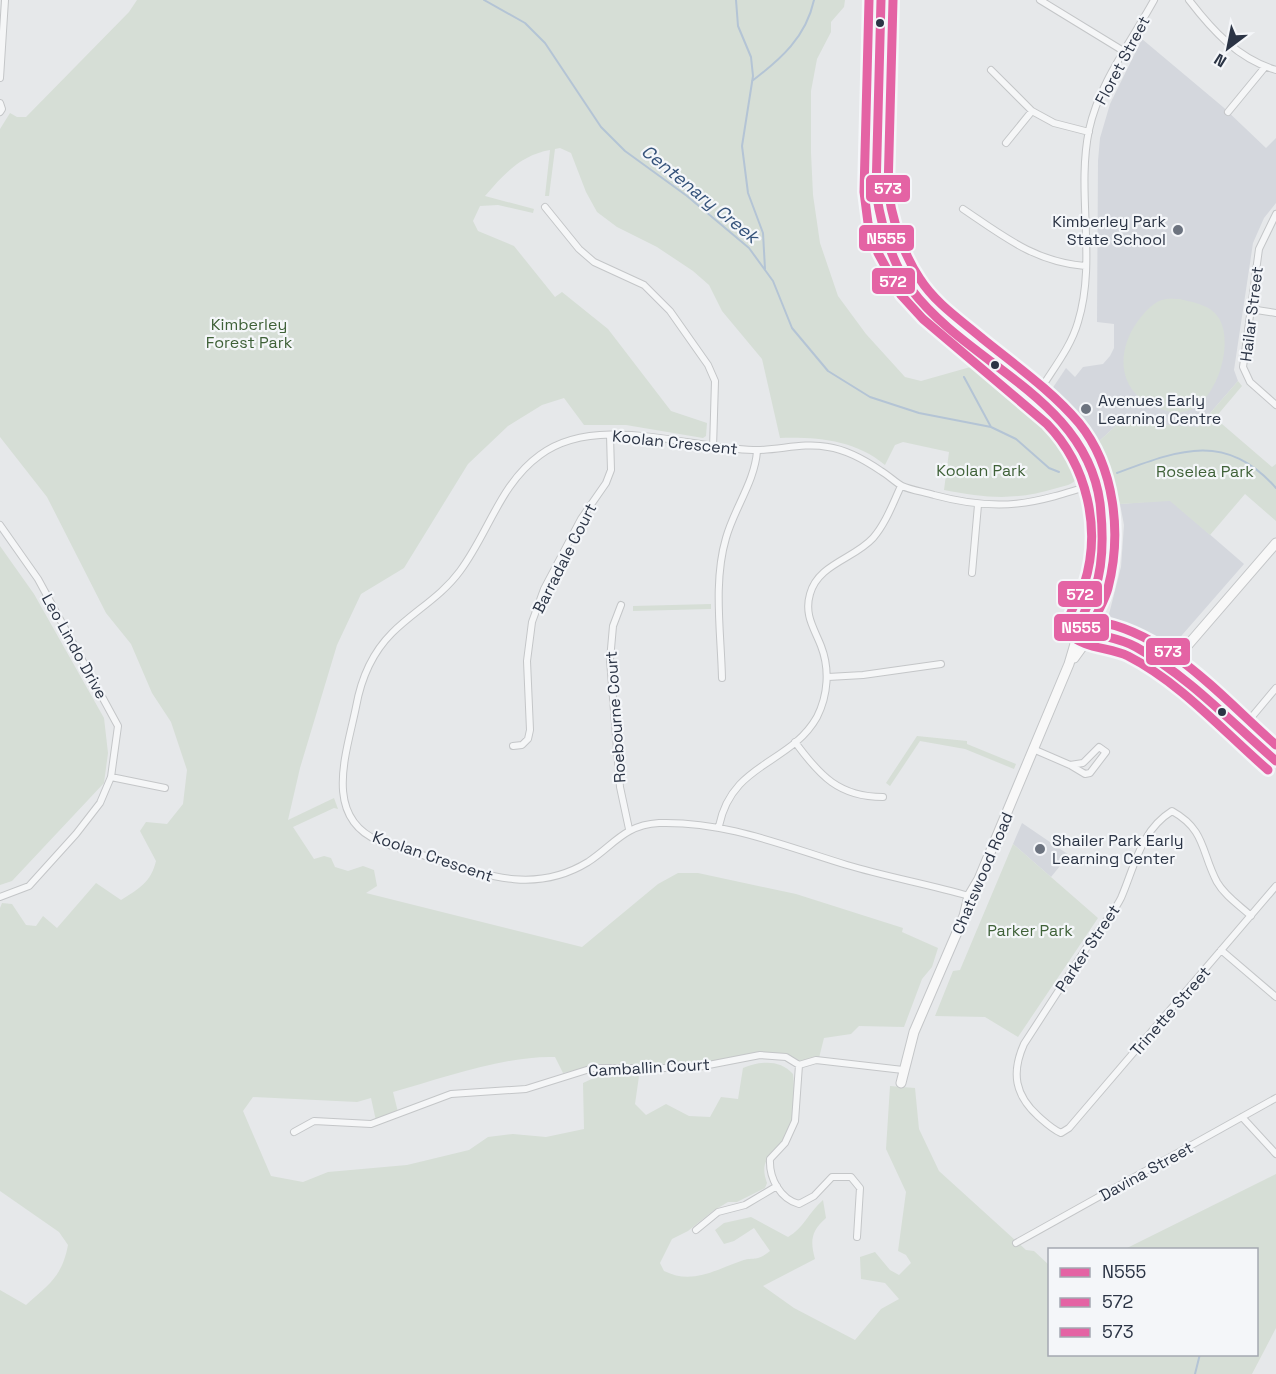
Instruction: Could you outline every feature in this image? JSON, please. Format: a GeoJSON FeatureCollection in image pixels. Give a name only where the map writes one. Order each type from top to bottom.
{"type":"FeatureCollection","features":[{"type":"Feature","properties":{"kind":"street"},"geometry":{"type":"LineString","coordinates":[[0,78],[5,0]]}},
{"type":"Feature","properties":{"kind":"street"},"geometry":{"type":"LineString","coordinates":[[881,0],[876,191],[880,220],[889,248],[911,288],[932,311],[1036,397],[1076,439],[1098,483],[1105,532],[1104,591],[1094,632]]}},
{"type":"Feature","properties":{"kind":"street"},"geometry":{"type":"LineString","coordinates":[[1040,0],[1125,52]]}},
{"type":"Feature","properties":{"kind":"street","name":"Floret Street"},"geometry":{"type":"LineString","coordinates":[[1036,397],[1062,358],[1078,324],[1084,296],[1085,159],[1089,132],[1098,101],[1154,0]]}},
{"type":"Feature","properties":{"kind":"street"},"geometry":{"type":"LineString","coordinates":[[1189,0],[1218,35],[1234,49],[1265,67],[1276,70]]}},
{"type":"Feature","properties":{"kind":"street"},"geometry":{"type":"LineString","coordinates":[[1228,112],[1265,67]]}},
{"type":"Feature","properties":{"kind":"street"},"geometry":{"type":"LineString","coordinates":[[991,70],[1032,111],[1054,123],[1089,132]]}},
{"type":"Feature","properties":{"kind":"street"},"geometry":{"type":"LineString","coordinates":[[0,103],[0,112]]}},
{"type":"Feature","properties":{"kind":"street"},"geometry":{"type":"LineString","coordinates":[[1006,143],[1032,111]]}},
{"type":"Feature","properties":{"kind":"street"},"geometry":{"type":"LineString","coordinates":[[545,207],[579,249],[594,261],[644,285],[677,320],[708,365],[715,381],[713,447]]}},
{"type":"Feature","properties":{"kind":"street"},"geometry":{"type":"LineString","coordinates":[[963,209],[1030,253],[1059,263],[1085,266]]}},
{"type":"Feature","properties":{"kind":"street","name":"Hailar Street"},"geometry":{"type":"LineString","coordinates":[[1276,214],[1259,249],[1244,367],[1250,382],[1276,405]]}},
{"type":"Feature","properties":{"kind":"street"},"geometry":{"type":"LineString","coordinates":[[1250,309],[1276,313]]}},
{"type":"Feature","properties":{"kind":"street","name":"Koolan Crescent"},"geometry":{"type":"LineString","coordinates":[[969,896],[849,866],[720,826],[660,823],[629,829],[575,869],[544,879],[511,881],[377,840],[354,823],[345,806],[341,790],[358,697],[366,671],[392,632],[435,599],[458,575],[481,541],[515,477],[540,455],[561,443],[586,435],[633,435],[758,451],[793,445],[828,447],[858,457],[901,486],[978,505],[1020,505],[1098,483]]}},
{"type":"Feature","properties":{"kind":"street","name":"Barradale Court"},"geometry":{"type":"LineString","coordinates":[[513,746],[522,745],[528,739],[530,730],[527,661],[532,622],[544,589],[581,519],[606,483],[610,470],[610,435]]}},
{"type":"Feature","properties":{"kind":"street"},"geometry":{"type":"LineString","coordinates":[[722,678],[722,553],[758,451]]}},
{"type":"Feature","properties":{"kind":"street"},"geometry":{"type":"LineString","coordinates":[[720,826],[724,807],[735,788],[795,742],[810,727],[821,708],[828,677],[821,646],[809,620],[808,608],[813,585],[825,570],[873,537],[901,486]]}},
{"type":"Feature","properties":{"kind":"street"},"geometry":{"type":"LineString","coordinates":[[972,573],[978,505]]}},
{"type":"Feature","properties":{"kind":"street","name":"Leo Lindo Drive"},"geometry":{"type":"LineString","coordinates":[[0,525],[38,579],[116,720],[117,735],[111,777],[96,809],[29,886],[0,897]]}},
{"type":"Feature","properties":{"kind":"street"},"geometry":{"type":"LineString","coordinates":[[1105,532],[1098,578],[1086,613],[1080,620],[1080,627],[1085,632],[1122,638]]}},
{"type":"Feature","properties":{"kind":"street"},"geometry":{"type":"LineString","coordinates":[[1168,668],[1276,543]]}},
{"type":"Feature","properties":{"kind":"street","name":"Roebourne Court"},"geometry":{"type":"LineString","coordinates":[[621,605],[613,626],[610,660],[620,787],[629,829]]}},
{"type":"Feature","properties":{"kind":"street"},"geometry":{"type":"LineString","coordinates":[[1086,613],[1093,612],[1122,638],[1168,668],[1276,761]]}},
{"type":"Feature","properties":{"kind":"street","name":"Chatswood Road"},"geometry":{"type":"LineString","coordinates":[[901,1083],[914,1032],[964,916],[969,896],[979,879],[1069,664],[1080,627]]}},
{"type":"Feature","properties":{"kind":"street","name":"Chatswood Road"},"geometry":{"type":"LineString","coordinates":[[1069,664],[1094,632]]}},
{"type":"Feature","properties":{"kind":"street"},"geometry":{"type":"LineString","coordinates":[[828,677],[863,675],[941,664]]}},
{"type":"Feature","properties":{"kind":"street"},"geometry":{"type":"LineString","coordinates":[[1240,730],[1276,688]]}},
{"type":"Feature","properties":{"kind":"street"},"geometry":{"type":"LineString","coordinates":[[795,742],[834,785],[866,797],[884,797]]}},
{"type":"Feature","properties":{"kind":"street"},"geometry":{"type":"LineString","coordinates":[[1033,749],[1070,765],[1077,772],[1088,774],[1106,752],[1099,747],[1083,763],[1070,765]]}},
{"type":"Feature","properties":{"kind":"street"},"geometry":{"type":"LineString","coordinates":[[111,777],[165,788]]}},
{"type":"Feature","properties":{"kind":"street","name":"Parker Street"},"geometry":{"type":"LineString","coordinates":[[1061,1133],[1053,1130],[1021,1098],[1016,1083],[1017,1059],[1024,1044],[1094,936],[1108,920],[1121,897],[1135,855],[1163,817],[1172,811],[1186,819],[1196,830],[1216,881],[1224,893],[1251,916]]}},
{"type":"Feature","properties":{"kind":"street","name":"Trinette Street"},"geometry":{"type":"LineString","coordinates":[[1061,1133],[1069,1128],[1276,886]]}},
{"type":"Feature","properties":{"kind":"street"},"geometry":{"type":"LineString","coordinates":[[1221,950],[1276,997]]}},
{"type":"Feature","properties":{"kind":"street","name":"Camballin Court"},"geometry":{"type":"LineString","coordinates":[[294,1132],[314,1121],[371,1124],[451,1094],[526,1089],[593,1068],[693,1068],[760,1055],[786,1057],[799,1065],[816,1060],[903,1070]]}},
{"type":"Feature","properties":{"kind":"street"},"geometry":{"type":"LineString","coordinates":[[799,1065],[795,1121],[784,1143],[770,1159],[770,1168],[783,1196],[799,1204],[814,1196],[832,1177],[851,1177],[860,1188],[857,1237]]}},
{"type":"Feature","properties":{"kind":"street","name":"Davina Street"},"geometry":{"type":"LineString","coordinates":[[1016,1243],[1276,1098]]}},
{"type":"Feature","properties":{"kind":"street"},"geometry":{"type":"LineString","coordinates":[[1242,1117],[1276,1154]]}},
{"type":"Feature","properties":{"kind":"street"},"geometry":{"type":"LineString","coordinates":[[696,1230],[718,1212],[746,1205],[777,1186]]}},
{"type":"Feature","properties":{"kind":"shaded area","name":"Kimberley Park State School"},"geometry":{"type":"Polygon","coordinates":[[[1142,39],[1223,107],[1266,148],[1276,138],[1276,203],[1264,218],[1253,243],[1234,370],[1238,381],[1198,427],[1120,422],[1097,443],[1053,397],[1052,389],[1066,368],[1075,377],[1083,367],[1103,364],[1114,348],[1114,324],[1097,322],[1100,138],[1110,104],[1142,39]]]}},
{"type":"Feature","properties":{"kind":"shaded area"},"geometry":{"type":"Polygon","coordinates":[[[1170,500],[1244,564],[1169,650],[1163,651],[1108,618],[1121,567],[1124,525],[1120,504],[1170,500]]]}},
{"type":"Feature","properties":{"kind":"shaded area","name":"Shailer Park Early Learning Center"},"geometry":{"type":"Polygon","coordinates":[[[1022,823],[1069,855],[1051,877],[1013,844],[1022,823]]]}},
{"type":"Feature","properties":{"kind":"green space","name":"Kimberley Forest Park"},"geometry":{"type":"Polygon","coordinates":[[[137,0],[845,0],[844,7],[831,22],[831,32],[817,59],[811,91],[813,195],[820,243],[838,296],[866,334],[905,377],[921,381],[981,364],[1042,413],[1067,444],[1075,461],[1077,478],[1068,485],[1028,495],[1000,497],[973,495],[944,490],[949,452],[903,442],[895,445],[885,465],[849,445],[808,438],[780,438],[762,359],[722,311],[709,285],[693,271],[657,247],[617,227],[597,212],[586,192],[571,153],[560,148],[555,149],[549,196],[545,196],[550,150],[530,156],[506,173],[485,196],[534,209],[533,213],[498,205],[480,206],[473,221],[478,231],[514,246],[555,297],[562,292],[608,329],[671,411],[707,423],[706,436],[703,438],[626,425],[584,425],[564,398],[542,405],[508,426],[468,464],[404,568],[361,594],[337,645],[300,768],[288,820],[334,798],[338,809],[334,808],[293,827],[314,859],[324,856],[331,858],[335,867],[348,871],[363,866],[374,870],[377,886],[366,893],[582,947],[658,884],[678,873],[698,873],[796,894],[903,928],[902,932],[938,948],[932,967],[922,979],[904,1027],[859,1026],[851,1034],[824,1038],[819,1058],[799,1061],[789,1056],[759,1054],[690,1065],[606,1066],[563,1073],[555,1057],[536,1057],[474,1069],[393,1092],[398,1112],[376,1121],[371,1098],[357,1102],[253,1097],[243,1111],[271,1176],[303,1182],[328,1172],[407,1165],[469,1150],[488,1137],[513,1134],[546,1137],[584,1129],[583,1083],[596,1077],[639,1076],[635,1104],[646,1115],[666,1104],[689,1116],[710,1117],[721,1097],[738,1099],[743,1068],[763,1063],[776,1064],[793,1074],[793,1114],[788,1135],[766,1161],[767,1183],[765,1188],[737,1202],[728,1202],[688,1231],[672,1239],[660,1263],[664,1271],[684,1277],[703,1275],[761,1257],[770,1251],[754,1228],[734,1241],[724,1244],[715,1230],[724,1223],[751,1217],[788,1237],[798,1230],[823,1200],[826,1218],[817,1227],[813,1237],[815,1259],[763,1286],[794,1308],[855,1340],[881,1309],[899,1299],[885,1283],[861,1279],[860,1257],[875,1252],[890,1270],[899,1275],[911,1263],[906,1255],[898,1251],[906,1192],[886,1149],[890,1086],[915,1088],[919,1129],[939,1171],[1026,1250],[1034,1251],[1048,1264],[1048,1356],[1258,1356],[1258,1248],[1127,1248],[1276,1174],[1276,1328],[1252,1374],[0,1374],[0,1290],[26,1305],[58,1273],[68,1245],[59,1232],[0,1191],[0,908],[2,903],[12,904],[26,925],[36,926],[43,916],[57,928],[96,883],[121,900],[139,888],[151,874],[156,861],[140,831],[146,822],[167,824],[183,804],[187,770],[171,722],[152,693],[131,644],[106,613],[47,497],[0,437],[0,129],[10,113],[17,117],[26,117],[129,12],[137,0]]]}},
{"type":"Feature","properties":{"kind":"green space"},"geometry":{"type":"Polygon","coordinates":[[[1180,299],[1203,305],[1217,315],[1224,332],[1225,345],[1219,374],[1204,399],[1194,408],[1176,412],[1156,407],[1143,400],[1133,390],[1124,367],[1124,354],[1133,329],[1148,310],[1162,300],[1180,299]]]}},
{"type":"Feature","properties":{"kind":"green space","name":"Roselea Park"},"geometry":{"type":"Polygon","coordinates":[[[1238,381],[1242,386],[1215,418],[1272,467],[1276,464],[1276,521],[1245,494],[1210,535],[1170,501],[1120,504],[1107,464],[1097,443],[1120,422],[1198,427],[1238,381]]]}},
{"type":"Feature","properties":{"kind":"green space"},"geometry":{"type":"Polygon","coordinates":[[[0,546],[34,594],[104,718],[108,753],[104,783],[12,881],[0,885],[0,546]]]}},
{"type":"Feature","properties":{"kind":"green space"},"geometry":{"type":"Polygon","coordinates":[[[711,604],[711,609],[633,611],[633,606],[711,604]]]}},
{"type":"Feature","properties":{"kind":"green space"},"geometry":{"type":"Polygon","coordinates":[[[917,736],[967,741],[967,744],[1016,764],[1014,769],[965,749],[920,741],[890,786],[886,783],[917,736]]]}},
{"type":"Feature","properties":{"kind":"green space","name":"Parker Park"},"geometry":{"type":"Polygon","coordinates":[[[1013,844],[1098,918],[1018,1037],[985,1017],[935,1016],[953,971],[960,970],[1013,844]]]}},
{"type":"Feature","properties":{"kind":"waterway","name":"Centenary Creek"},"geometry":{"type":"LineString","coordinates":[[484,0],[525,23],[545,43],[601,127],[625,151],[687,196],[749,248],[773,281],[792,328],[828,371],[870,397],[919,413],[991,427],[1016,439],[1049,468],[1059,472]]}},
{"type":"Feature","properties":{"kind":"waterway"},"geometry":{"type":"LineString","coordinates":[[736,0],[738,26],[751,57],[753,76],[742,146],[748,193],[763,233],[765,269]]}},
{"type":"Feature","properties":{"kind":"waterway"},"geometry":{"type":"LineString","coordinates":[[752,81],[773,64],[799,36],[814,0]]}},
{"type":"Feature","properties":{"kind":"waterway"},"geometry":{"type":"LineString","coordinates":[[964,377],[991,427]]}},
{"type":"Feature","properties":{"kind":"waterway","name":"Centenary Creek"},"geometry":{"type":"LineString","coordinates":[[1117,473],[1161,458],[1201,450],[1220,452],[1239,458],[1257,470],[1276,488]]}},
{"type":"Feature","properties":{"kind":"waterway"},"geometry":{"type":"LineString","coordinates":[[1195,1374],[1200,1356]]}},
{"type":"Feature","properties":{"kind":"transit line","name":"572"},"geometry":{"type":"LineString","coordinates":[[869,0],[864,192],[868,223],[878,253],[901,295],[923,319],[1047,424],[1061,440],[1072,459],[1087,499],[1091,520],[1091,542],[1084,585],[1069,620],[1069,633],[1081,642],[1128,656],[1166,680],[1268,770]]}},
{"type":"Feature","properties":{"kind":"transit line","name":"N555"},"geometry":{"type":"LineString","coordinates":[[881,0],[876,191],[888,242],[904,278],[935,316],[1049,409],[1073,436],[1090,467],[1100,503],[1101,557],[1098,579],[1080,627],[1092,633],[1129,643],[1155,659],[1209,700],[1276,761]]}},
{"type":"Feature","properties":{"kind":"transit line","name":"573"},"geometry":{"type":"LineString","coordinates":[[893,0],[888,190],[899,237],[914,269],[933,296],[1057,400],[1079,423],[1101,460],[1112,502],[1114,546],[1108,588],[1094,621],[1121,627],[1170,652],[1214,688],[1276,745]]}},
{"type":"Feature","properties":{"kind":"place","name":"Kimberley Park State School"},"geometry":{"type":"Point","coordinates":[1178,230]}},
{"type":"Feature","properties":{"kind":"place","name":"Avenues Early Learning Centre"},"geometry":{"type":"Point","coordinates":[1086,409]}},
{"type":"Feature","properties":{"kind":"place","name":"Shailer Park Early Learning Center"},"geometry":{"type":"Point","coordinates":[1040,849]}},
{"type":"Feature","properties":{"kind":"park label","name":"Koolan Park"},"geometry":{"type":"Point","coordinates":[981,470]}}]}
